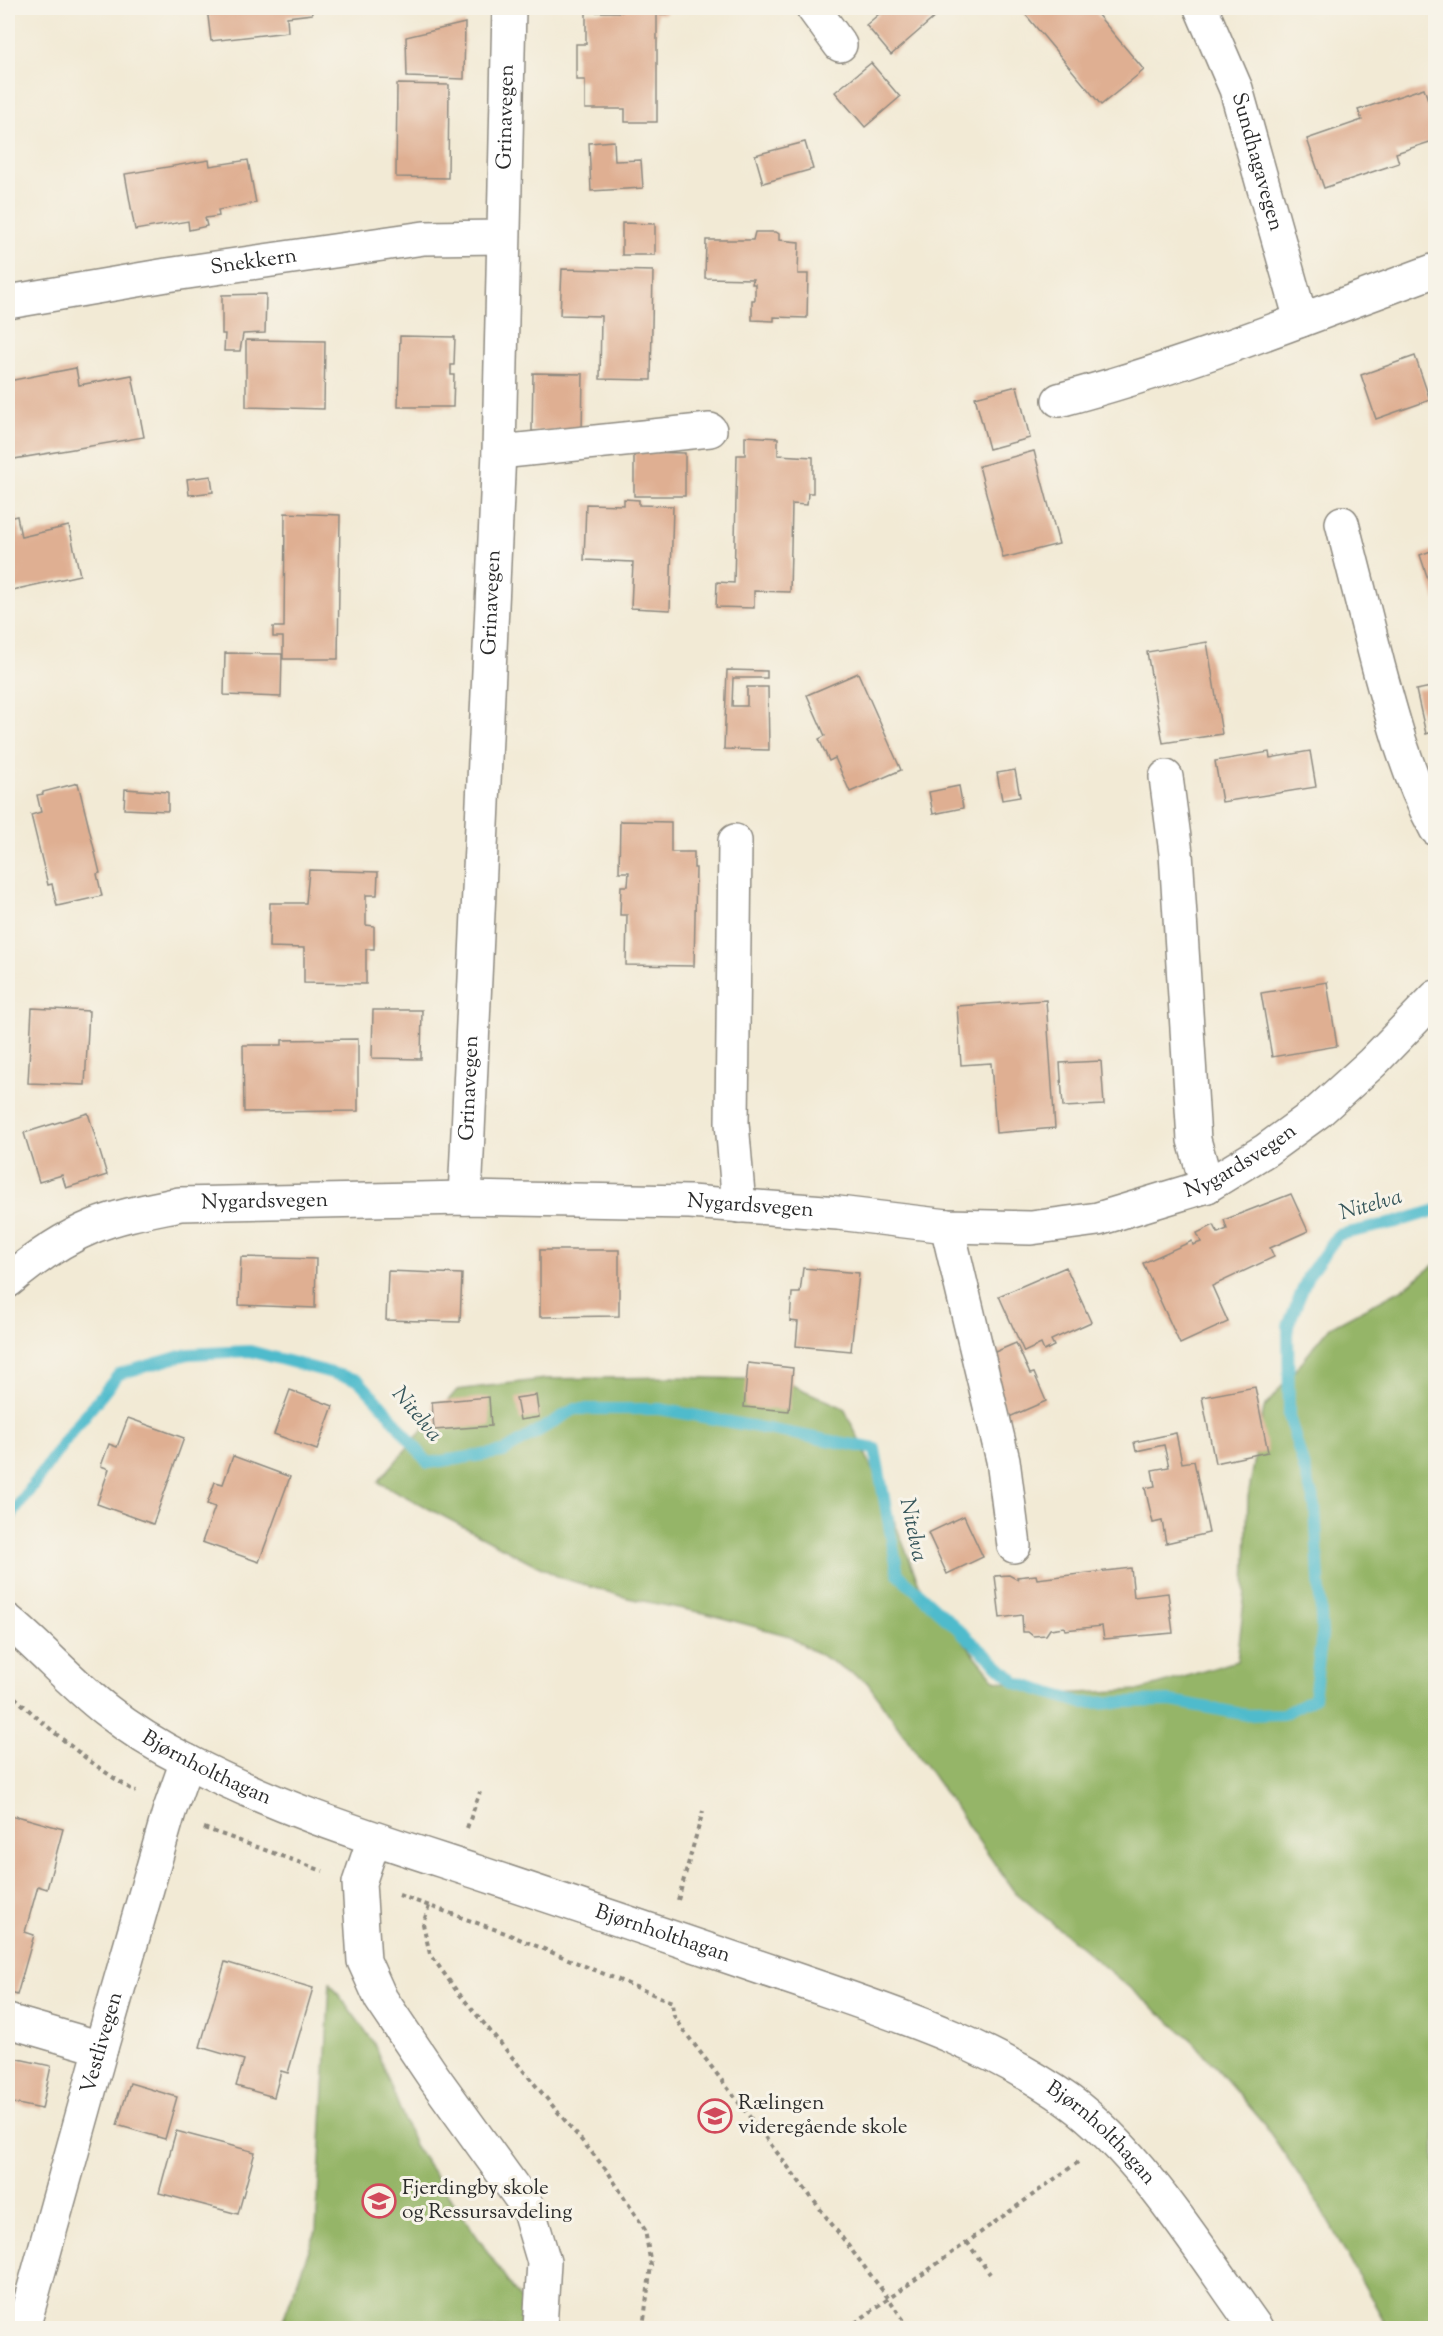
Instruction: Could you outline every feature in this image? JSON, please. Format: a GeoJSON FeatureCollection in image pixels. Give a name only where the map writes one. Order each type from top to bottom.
{"type":"FeatureCollection","features":[{"type":"Feature","properties":{"kind":"street","name":"Grinavegen"},"geometry":{"type":"LineString","coordinates":[[465,1198],[499,452],[502,237],[509,8]]}},
{"type":"Feature","properties":{"kind":"street"},"geometry":{"type":"LineString","coordinates":[[813,8],[840,45]]}},
{"type":"Feature","properties":{"kind":"street","name":"Sundhagavegen"},"geometry":{"type":"LineString","coordinates":[[1201,8],[1236,89],[1302,320]]}},
{"type":"Feature","properties":{"kind":"street","name":"Snekkern"},"geometry":{"type":"LineString","coordinates":[[8,303],[167,275],[424,238],[502,237]]}},
{"type":"Feature","properties":{"kind":"street"},"geometry":{"type":"LineString","coordinates":[[1059,400],[1122,383],[1436,270]]}},
{"type":"Feature","properties":{"kind":"street"},"geometry":{"type":"LineString","coordinates":[[499,452],[710,430]]}},
{"type":"Feature","properties":{"kind":"street"},"geometry":{"type":"LineString","coordinates":[[1342,523],[1386,693],[1410,774],[1421,802],[1436,829]]}},
{"type":"Feature","properties":{"kind":"street"},"geometry":{"type":"LineString","coordinates":[[1166,777],[1176,853],[1194,1140],[1207,1186]]}},
{"type":"Feature","properties":{"kind":"street"},"geometry":{"type":"LineString","coordinates":[[735,841],[732,1123],[739,1206]]}},
{"type":"Feature","properties":{"kind":"street","name":"Nygardsvegen"},"geometry":{"type":"LineString","coordinates":[[8,1281],[36,1257],[94,1226],[134,1213],[180,1203],[465,1198],[690,1202],[838,1213],[947,1226],[1031,1228],[1098,1219],[1207,1186],[1266,1150],[1318,1112],[1372,1063],[1436,996]]}},
{"type":"Feature","properties":{"kind":"street"},"geometry":{"type":"LineString","coordinates":[[947,1226],[953,1259],[1003,1460],[1014,1546]]}},
{"type":"Feature","properties":{"kind":"street","name":"Bjørnholthagan"},"geometry":{"type":"LineString","coordinates":[[8,1621],[105,1710],[187,1761],[248,1790],[355,1833],[667,1935],[904,2018],[965,2042],[1021,2070],[1061,2096],[1110,2136],[1146,2177],[1256,2328]]}},
{"type":"Feature","properties":{"kind":"street","name":"Vestlivegen"},"geometry":{"type":"LineString","coordinates":[[23,2328],[169,1812],[187,1761]]}},
{"type":"Feature","properties":{"kind":"street"},"geometry":{"type":"LineString","coordinates":[[374,1839],[359,1883],[364,1961],[387,2008],[528,2208],[544,2262],[540,2328]]}},
{"type":"Feature","properties":{"kind":"street"},"geometry":{"type":"LineString","coordinates":[[8,2020],[101,2048]]}},
{"type":"Feature","properties":{"kind":"path"},"geometry":{"type":"LineString","coordinates":[[465,1832],[480,1792]]}},
{"type":"Feature","properties":{"kind":"path"},"geometry":{"type":"LineString","coordinates":[[667,1935],[703,1811]]}},
{"type":"Feature","properties":{"kind":"path"},"geometry":{"type":"LineString","coordinates":[[429,1906],[423,1924],[430,1954],[456,1990],[608,2172],[645,2230],[651,2265],[643,2328]]}},
{"type":"Feature","properties":{"kind":"path"},"geometry":{"type":"LineString","coordinates":[[672,2002],[673,2014],[684,2031],[909,2328]]}},
{"type":"Feature","properties":{"kind":"path"},"geometry":{"type":"LineString","coordinates":[[848,2328],[1110,2136]]}},
{"type":"Feature","properties":{"kind":"path"},"geometry":{"type":"LineString","coordinates":[[967,2242],[990,2274]]}},
{"type":"Feature","properties":{"kind":"green space"},"geometry":{"type":"Polygon","coordinates":[[[1435,1264],[1435,2328],[1388,2328],[1315,2198],[1261,2120],[1193,2041],[1013,1890],[867,1682],[786,1635],[704,1613],[628,1598],[559,1577],[378,1482],[457,1390],[546,1379],[673,1377],[781,1380],[844,1408],[880,1485],[921,1589],[995,1680],[1058,1694],[1141,1690],[1237,1661],[1245,1592],[1248,1497],[1264,1408],[1330,1327],[1407,1286],[1435,1264]]]}},
{"type":"Feature","properties":{"kind":"green space","name":"Fjerdingby skole og Ressursavdeling"},"geometry":{"type":"Polygon","coordinates":[[[330,1983],[373,2041],[414,2145],[540,2328],[280,2328],[316,2231],[330,1983]]]}},
{"type":"Feature","properties":{"kind":"building"},"geometry":{"type":"Polygon","coordinates":[[[207,8],[311,8],[312,14],[287,17],[288,32],[211,41],[207,8]]]}},
{"type":"Feature","properties":{"kind":"building"},"geometry":{"type":"Polygon","coordinates":[[[622,8],[666,8],[666,14],[657,14],[657,122],[625,122],[625,109],[585,109],[585,80],[576,80],[576,44],[586,44],[586,12],[622,12],[622,8]]]}},
{"type":"Feature","properties":{"kind":"building"},"geometry":{"type":"Polygon","coordinates":[[[874,8],[941,8],[943,10],[891,55],[866,25],[879,14],[874,8]]]}},
{"type":"Feature","properties":{"kind":"building"},"geometry":{"type":"Polygon","coordinates":[[[1020,8],[1092,8],[1144,70],[1101,105],[1020,8]]]}},
{"type":"Feature","properties":{"kind":"building"},"geometry":{"type":"Polygon","coordinates":[[[465,23],[464,79],[407,77],[406,37],[465,23]]]}},
{"type":"Feature","properties":{"kind":"building"},"geometry":{"type":"Polygon","coordinates":[[[871,63],[900,97],[865,127],[835,92],[871,63]]]}},
{"type":"Feature","properties":{"kind":"building"},"geometry":{"type":"Polygon","coordinates":[[[397,84],[449,85],[448,178],[396,177],[397,84]]]}},
{"type":"Feature","properties":{"kind":"building"},"geometry":{"type":"Polygon","coordinates":[[[1424,88],[1436,123],[1436,140],[1396,153],[1399,163],[1324,188],[1307,139],[1362,120],[1358,110],[1424,88]]]}},
{"type":"Feature","properties":{"kind":"building"},"geometry":{"type":"Polygon","coordinates":[[[614,141],[615,161],[641,160],[643,188],[591,191],[589,143],[614,141]]]}},
{"type":"Feature","properties":{"kind":"building"},"geometry":{"type":"Polygon","coordinates":[[[805,142],[813,169],[763,183],[755,155],[805,142]]]}},
{"type":"Feature","properties":{"kind":"building"},"geometry":{"type":"Polygon","coordinates":[[[209,160],[210,166],[248,160],[256,203],[218,210],[219,216],[205,218],[207,226],[189,230],[188,221],[135,230],[125,174],[209,160]]]}},
{"type":"Feature","properties":{"kind":"building"},"geometry":{"type":"Polygon","coordinates":[[[8,185],[13,213],[8,214],[8,185]]]}},
{"type":"Feature","properties":{"kind":"building"},"geometry":{"type":"Polygon","coordinates":[[[622,223],[655,224],[655,255],[622,255],[622,223]]]}},
{"type":"Feature","properties":{"kind":"building"},"geometry":{"type":"Polygon","coordinates":[[[755,232],[776,232],[779,234],[779,240],[799,242],[798,274],[808,274],[807,318],[774,317],[774,321],[752,320],[752,300],[755,300],[753,279],[705,278],[706,240],[753,240],[755,232]]]}},
{"type":"Feature","properties":{"kind":"building"},"geometry":{"type":"Polygon","coordinates":[[[562,269],[653,271],[651,380],[600,379],[601,316],[560,315],[562,269]]]}},
{"type":"Feature","properties":{"kind":"building"},"geometry":{"type":"Polygon","coordinates":[[[266,294],[265,333],[243,334],[240,351],[224,351],[222,295],[266,294]]]}},
{"type":"Feature","properties":{"kind":"building"},"geometry":{"type":"Polygon","coordinates":[[[400,336],[455,337],[454,365],[451,365],[451,375],[454,375],[453,407],[398,407],[400,336]]]}},
{"type":"Feature","properties":{"kind":"building"},"geometry":{"type":"Polygon","coordinates":[[[246,340],[325,341],[324,409],[246,407],[246,340]]]}},
{"type":"Feature","properties":{"kind":"building"},"geometry":{"type":"Polygon","coordinates":[[[1415,356],[1430,400],[1376,419],[1361,375],[1415,356]]]}},
{"type":"Feature","properties":{"kind":"building"},"geometry":{"type":"Polygon","coordinates":[[[76,368],[79,385],[132,375],[144,437],[8,460],[8,381],[76,368]]]}},
{"type":"Feature","properties":{"kind":"building"},"geometry":{"type":"Polygon","coordinates":[[[533,373],[583,374],[582,432],[532,431],[533,373]]]}},
{"type":"Feature","properties":{"kind":"building"},"geometry":{"type":"Polygon","coordinates":[[[1017,386],[1030,438],[989,449],[975,397],[1017,386]]]}},
{"type":"Feature","properties":{"kind":"building"},"geometry":{"type":"Polygon","coordinates":[[[745,436],[778,438],[778,455],[813,457],[813,493],[808,493],[807,505],[792,504],[790,592],[754,591],[754,608],[716,607],[717,582],[734,583],[737,455],[745,455],[745,436]]]}},
{"type":"Feature","properties":{"kind":"building"},"geometry":{"type":"Polygon","coordinates":[[[1034,451],[1059,544],[1003,558],[979,466],[1034,451]]]}},
{"type":"Feature","properties":{"kind":"building"},"geometry":{"type":"Polygon","coordinates":[[[634,452],[685,453],[685,496],[634,496],[634,452]]]}},
{"type":"Feature","properties":{"kind":"building"},"geometry":{"type":"Polygon","coordinates":[[[211,476],[213,492],[189,495],[187,479],[211,476]]]}},
{"type":"Feature","properties":{"kind":"building"},"geometry":{"type":"Polygon","coordinates":[[[624,499],[639,500],[639,505],[673,506],[670,610],[631,608],[633,562],[584,560],[586,504],[624,505],[624,499]]]}},
{"type":"Feature","properties":{"kind":"building"},"geometry":{"type":"Polygon","coordinates":[[[285,513],[340,515],[338,659],[283,659],[283,637],[273,637],[273,627],[284,627],[285,513]]]}},
{"type":"Feature","properties":{"kind":"building"},"geometry":{"type":"Polygon","coordinates":[[[17,516],[21,537],[69,526],[80,575],[8,591],[8,518],[17,516]]]}},
{"type":"Feature","properties":{"kind":"building"},"geometry":{"type":"Polygon","coordinates":[[[1436,549],[1436,600],[1435,600],[1420,555],[1436,549]]]}},
{"type":"Feature","properties":{"kind":"building"},"geometry":{"type":"Polygon","coordinates":[[[1207,642],[1222,734],[1163,743],[1147,652],[1207,642]]]}},
{"type":"Feature","properties":{"kind":"building"},"geometry":{"type":"Polygon","coordinates":[[[225,653],[282,654],[281,697],[224,695],[225,653]]]}},
{"type":"Feature","properties":{"kind":"building"},"geometry":{"type":"Polygon","coordinates":[[[727,670],[767,671],[767,678],[733,678],[732,706],[747,706],[747,687],[768,687],[769,750],[724,749],[727,670]]]}},
{"type":"Feature","properties":{"kind":"building"},"geometry":{"type":"Polygon","coordinates":[[[858,673],[901,770],[850,792],[835,758],[829,761],[819,739],[825,736],[807,695],[858,673]]]}},
{"type":"Feature","properties":{"kind":"building"},"geometry":{"type":"Polygon","coordinates":[[[1436,686],[1436,731],[1426,734],[1416,690],[1436,686]]]}},
{"type":"Feature","properties":{"kind":"building"},"geometry":{"type":"Polygon","coordinates":[[[1310,751],[1316,787],[1222,802],[1215,761],[1269,752],[1270,758],[1310,751]]]}},
{"type":"Feature","properties":{"kind":"building"},"geometry":{"type":"Polygon","coordinates":[[[1015,770],[1020,797],[1002,800],[997,773],[1015,770]]]}},
{"type":"Feature","properties":{"kind":"building"},"geometry":{"type":"Polygon","coordinates":[[[78,783],[100,873],[97,874],[102,896],[57,906],[52,884],[48,885],[31,815],[41,812],[37,795],[78,783]]]}},
{"type":"Feature","properties":{"kind":"building"},"geometry":{"type":"Polygon","coordinates":[[[959,786],[963,808],[933,814],[929,792],[959,786]]]}},
{"type":"Feature","properties":{"kind":"building"},"geometry":{"type":"Polygon","coordinates":[[[125,789],[168,792],[168,811],[124,809],[125,789]]]}},
{"type":"Feature","properties":{"kind":"building"},"geometry":{"type":"Polygon","coordinates":[[[620,821],[671,822],[671,852],[694,852],[694,868],[696,868],[694,966],[626,965],[627,915],[620,915],[621,886],[628,886],[629,872],[619,872],[620,821]]]}},
{"type":"Feature","properties":{"kind":"building"},"geometry":{"type":"Polygon","coordinates":[[[309,870],[378,872],[377,895],[366,895],[366,925],[374,926],[374,949],[366,949],[366,984],[304,983],[304,948],[269,947],[270,903],[306,903],[309,870]]]}},
{"type":"Feature","properties":{"kind":"building"},"geometry":{"type":"Polygon","coordinates":[[[1327,982],[1337,1046],[1272,1057],[1261,993],[1327,982]]]}},
{"type":"Feature","properties":{"kind":"building"},"geometry":{"type":"Polygon","coordinates":[[[1046,1000],[1055,1128],[996,1133],[991,1063],[961,1065],[957,1006],[1046,1000]]]}},
{"type":"Feature","properties":{"kind":"building"},"geometry":{"type":"Polygon","coordinates":[[[32,1008],[89,1011],[85,1085],[28,1083],[32,1008]]]}},
{"type":"Feature","properties":{"kind":"building"},"geometry":{"type":"Polygon","coordinates":[[[373,1010],[422,1010],[421,1059],[372,1058],[373,1010]]]}},
{"type":"Feature","properties":{"kind":"building"},"geometry":{"type":"Polygon","coordinates":[[[358,1039],[358,1111],[244,1112],[243,1045],[282,1045],[282,1040],[358,1039]]]}},
{"type":"Feature","properties":{"kind":"building"},"geometry":{"type":"Polygon","coordinates":[[[1101,1061],[1104,1105],[1063,1107],[1060,1063],[1101,1061]]]}},
{"type":"Feature","properties":{"kind":"building"},"geometry":{"type":"Polygon","coordinates":[[[88,1113],[107,1175],[66,1188],[62,1175],[39,1182],[24,1133],[88,1113]]]}},
{"type":"Feature","properties":{"kind":"building"},"geometry":{"type":"Polygon","coordinates":[[[1291,1194],[1308,1231],[1270,1248],[1274,1257],[1212,1286],[1228,1322],[1180,1344],[1143,1263],[1192,1241],[1193,1245],[1201,1242],[1197,1233],[1214,1225],[1218,1233],[1227,1229],[1224,1220],[1291,1194]]]}},
{"type":"Feature","properties":{"kind":"building"},"geometry":{"type":"Polygon","coordinates":[[[540,1250],[619,1250],[619,1316],[540,1317],[540,1250]]]}},
{"type":"Feature","properties":{"kind":"building"},"geometry":{"type":"Polygon","coordinates":[[[241,1257],[316,1259],[315,1308],[239,1305],[241,1257]]]}},
{"type":"Feature","properties":{"kind":"building"},"geometry":{"type":"Polygon","coordinates":[[[1066,1267],[1091,1322],[1051,1340],[1054,1346],[1044,1351],[1041,1344],[1024,1352],[999,1296],[1066,1267]]]}},
{"type":"Feature","properties":{"kind":"building"},"geometry":{"type":"Polygon","coordinates":[[[803,1268],[859,1273],[851,1351],[796,1346],[798,1322],[790,1321],[792,1293],[800,1293],[803,1268]]]}},
{"type":"Feature","properties":{"kind":"building"},"geometry":{"type":"Polygon","coordinates":[[[388,1271],[462,1274],[460,1322],[386,1320],[388,1271]]]}},
{"type":"Feature","properties":{"kind":"building"},"geometry":{"type":"Polygon","coordinates":[[[1016,1343],[1030,1374],[1034,1373],[1046,1401],[1007,1418],[988,1355],[1016,1343]]]}},
{"type":"Feature","properties":{"kind":"building"},"geometry":{"type":"Polygon","coordinates":[[[748,1363],[793,1368],[789,1411],[744,1407],[748,1363]]]}},
{"type":"Feature","properties":{"kind":"building"},"geometry":{"type":"Polygon","coordinates":[[[1255,1387],[1268,1452],[1215,1463],[1202,1397],[1255,1387]]]}},
{"type":"Feature","properties":{"kind":"building"},"geometry":{"type":"Polygon","coordinates":[[[290,1390],[333,1406],[317,1450],[274,1434],[290,1390]]]}},
{"type":"Feature","properties":{"kind":"building"},"geometry":{"type":"Polygon","coordinates":[[[536,1395],[539,1417],[520,1420],[516,1398],[536,1395]]]}},
{"type":"Feature","properties":{"kind":"building"},"geometry":{"type":"Polygon","coordinates":[[[489,1397],[491,1426],[434,1430],[432,1402],[489,1397]]]}},
{"type":"Feature","properties":{"kind":"building"},"geometry":{"type":"Polygon","coordinates":[[[128,1418],[184,1438],[153,1524],[97,1504],[109,1469],[101,1466],[109,1444],[117,1447],[128,1418]]]}},
{"type":"Feature","properties":{"kind":"building"},"geometry":{"type":"Polygon","coordinates":[[[1176,1433],[1182,1463],[1194,1461],[1209,1533],[1166,1543],[1162,1521],[1153,1523],[1145,1488],[1155,1486],[1152,1470],[1169,1467],[1164,1445],[1136,1451],[1134,1442],[1176,1433]]]}},
{"type":"Feature","properties":{"kind":"building"},"geometry":{"type":"Polygon","coordinates":[[[233,1456],[290,1477],[259,1562],[202,1542],[215,1507],[207,1504],[215,1482],[223,1484],[233,1456]]]}},
{"type":"Feature","properties":{"kind":"building"},"geometry":{"type":"Polygon","coordinates":[[[964,1516],[983,1557],[947,1574],[928,1533],[964,1516]]]}},
{"type":"Feature","properties":{"kind":"building"},"geometry":{"type":"Polygon","coordinates":[[[1131,1568],[1134,1597],[1168,1593],[1173,1633],[1104,1639],[1102,1626],[1065,1630],[1064,1627],[1050,1629],[1046,1635],[1033,1636],[1028,1632],[1023,1632],[1022,1615],[1000,1618],[995,1576],[1009,1575],[1018,1580],[1017,1577],[1036,1575],[1037,1579],[1131,1568]]]}},
{"type":"Feature","properties":{"kind":"building"},"geometry":{"type":"Polygon","coordinates":[[[8,1815],[63,1829],[47,1889],[38,1886],[25,1932],[34,1935],[17,1995],[8,1992],[8,1815]]]}},
{"type":"Feature","properties":{"kind":"building"},"geometry":{"type":"Polygon","coordinates":[[[225,1962],[313,1988],[288,2073],[281,2071],[274,2097],[236,2086],[244,2060],[200,2047],[225,1962]]]}},
{"type":"Feature","properties":{"kind":"building"},"geometry":{"type":"Polygon","coordinates":[[[14,2058],[51,2066],[42,2109],[8,2102],[14,2058]]]}},
{"type":"Feature","properties":{"kind":"building"},"geometry":{"type":"Polygon","coordinates":[[[130,2083],[177,2097],[165,2139],[117,2125],[130,2083]]]}},
{"type":"Feature","properties":{"kind":"building"},"geometry":{"type":"Polygon","coordinates":[[[176,2131],[255,2152],[238,2214],[159,2193],[176,2131]]]}},
{"type":"Feature","properties":{"kind":"waterway","name":"Nitelva"},"geometry":{"type":"LineString","coordinates":[[8,1520],[69,1435],[119,1374],[188,1354],[250,1351],[358,1380],[385,1409],[428,1463],[503,1452],[575,1409],[660,1409],[875,1449],[898,1574],[1017,1683],[1082,1703],[1171,1701],[1248,1715],[1283,1714],[1314,1698],[1322,1635],[1315,1506],[1289,1416],[1288,1326],[1308,1276],[1338,1235],[1397,1222],[1436,1210]]}},
{"type":"Feature","properties":{"kind":"place","name":"Rælingen videregående skole"},"geometry":{"type":"Point","coordinates":[715,2116]}},
{"type":"Feature","properties":{"kind":"place","name":"Fjerdingby skole og Ressursavdeling"},"geometry":{"type":"Point","coordinates":[379,2201]}}]}
